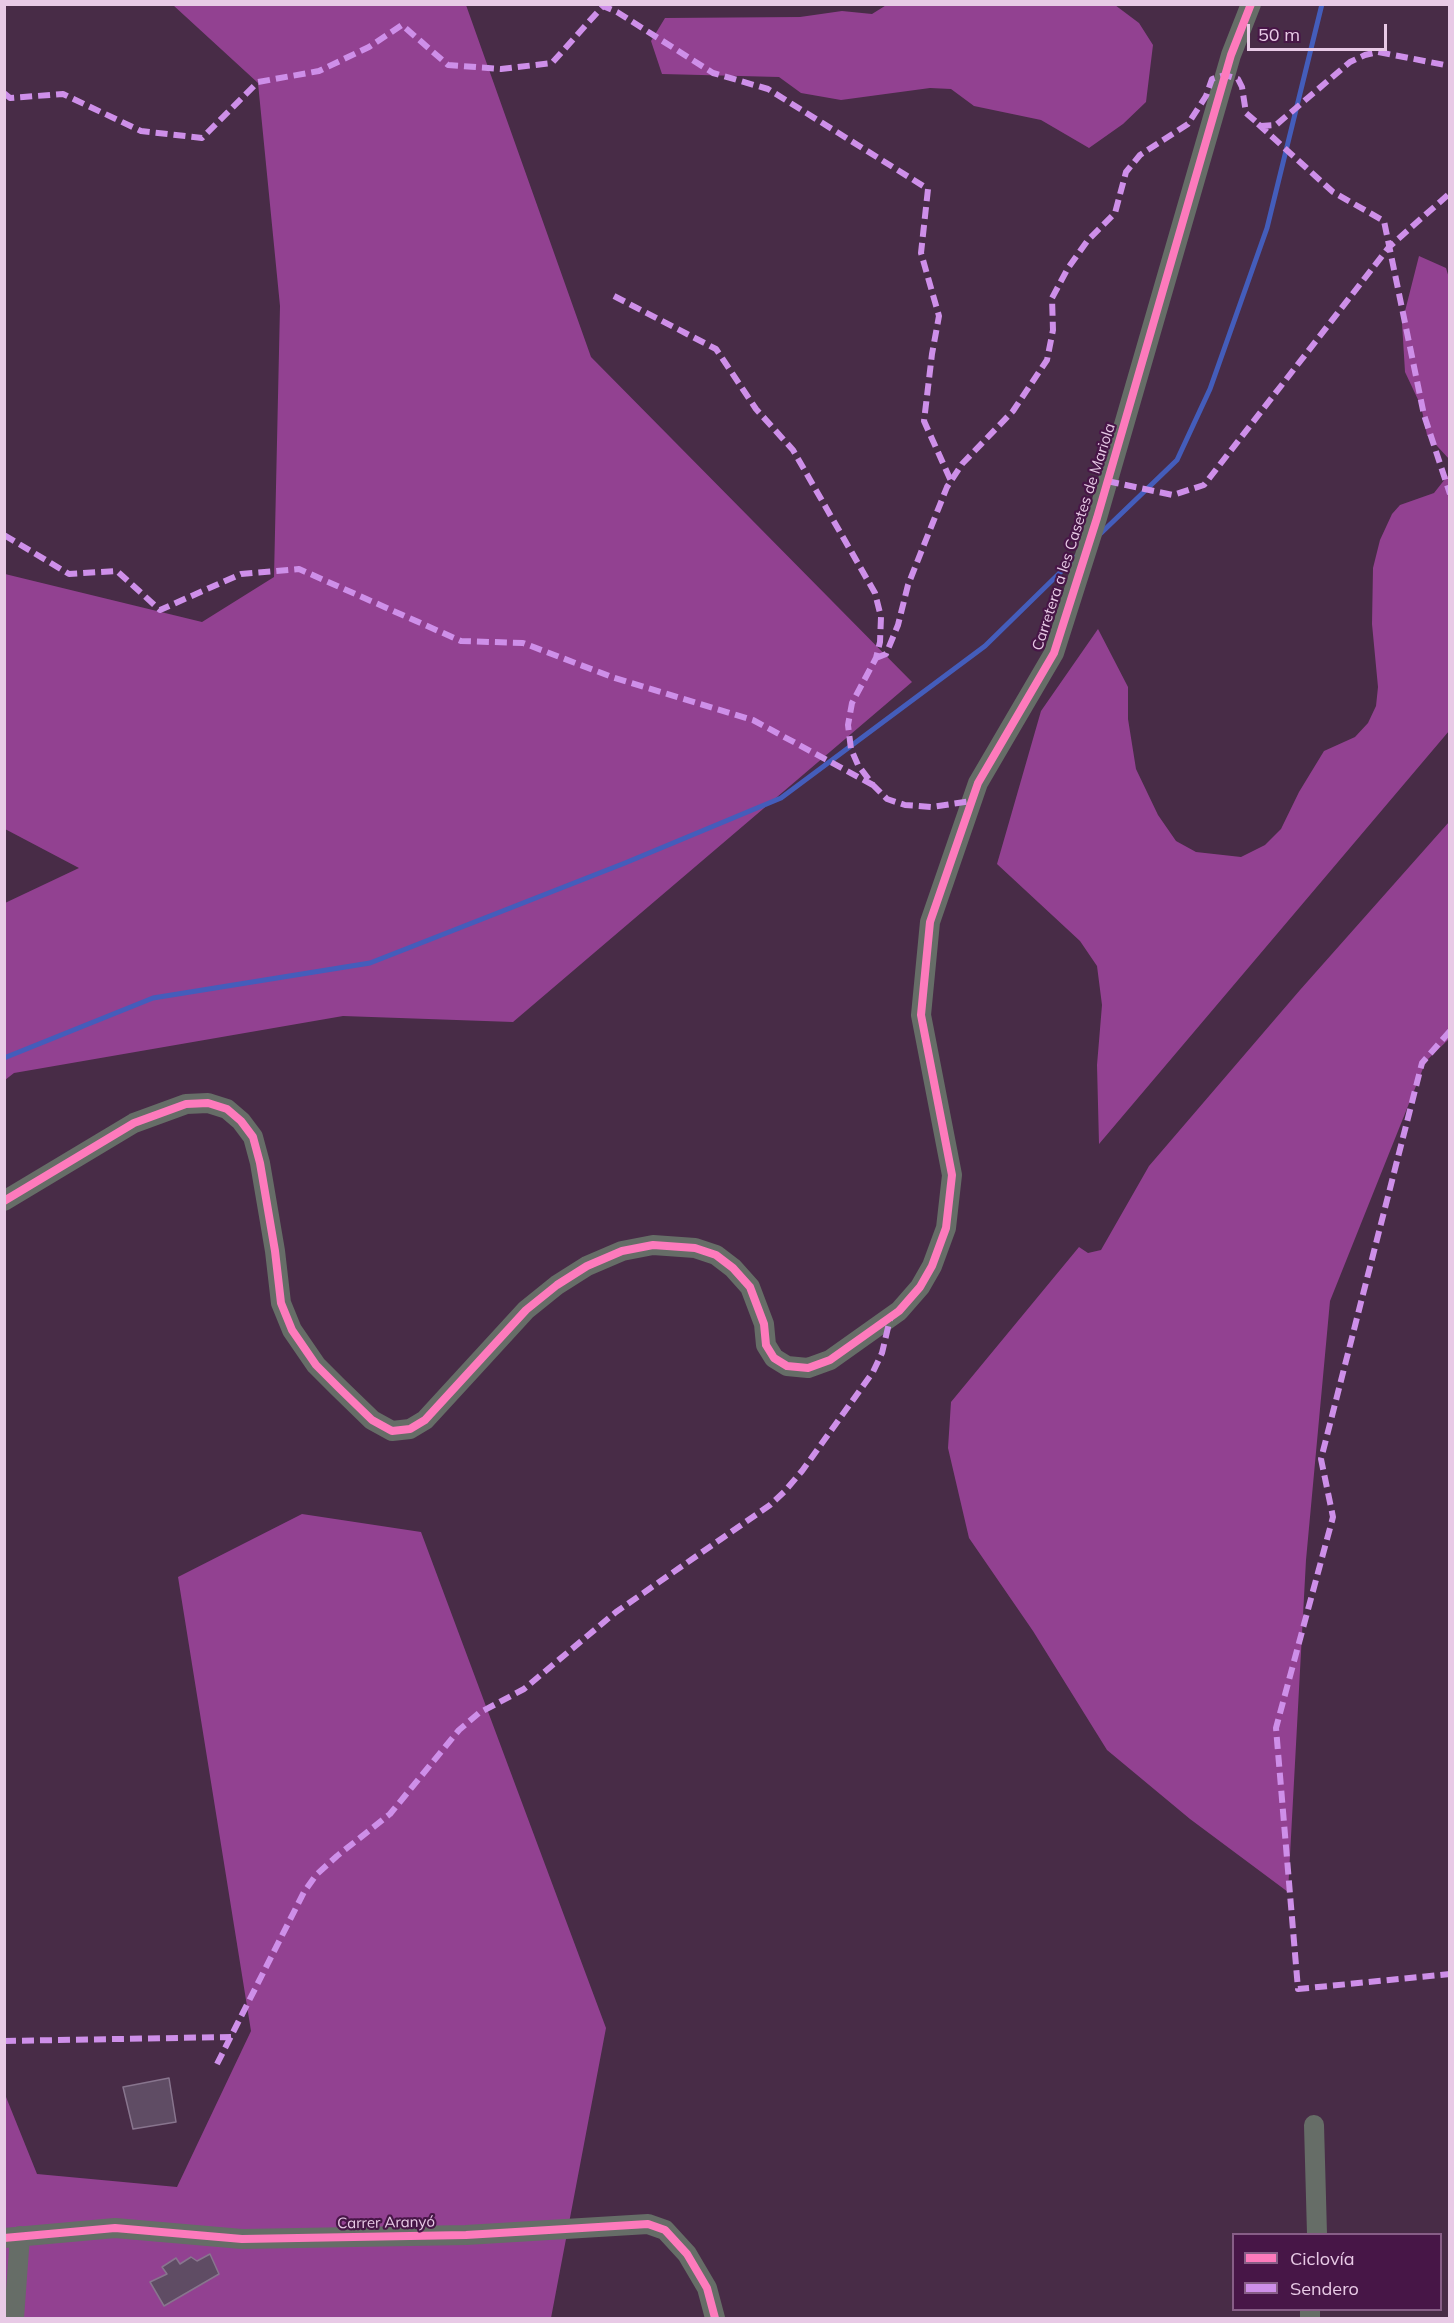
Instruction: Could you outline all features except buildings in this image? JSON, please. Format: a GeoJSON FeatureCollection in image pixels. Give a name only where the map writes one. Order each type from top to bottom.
{"type":"FeatureCollection","features":[{"type":"Feature","properties":{"kind":"street","name":"Carretera a les Casetes de Mariola"},"geometry":{"type":"LineString","coordinates":[[4,1201],[134,1123],[186,1104],[208,1103],[226,1109],[242,1121],[253,1137],[260,1163],[275,1251],[281,1303],[292,1330],[316,1365],[338,1388],[372,1420],[392,1431],[410,1429],[425,1420],[526,1310],[556,1285],[587,1266],[622,1251],[653,1245],[695,1248],[716,1255],[733,1268],[750,1287],[764,1323],[766,1345],[774,1358],[787,1366],[808,1368],[830,1360],[899,1311],[920,1287],[932,1266],[946,1228],[952,1175],[921,1015],[930,922],[978,783],[1054,653],[1097,518],[1231,55],[1251,4]]}},
{"type":"Feature","properties":{"kind":"street"},"geometry":{"type":"LineString","coordinates":[[1314,2125],[1317,2233]]}},
{"type":"Feature","properties":{"kind":"street","name":"Carrer Aranyó"},"geometry":{"type":"LineString","coordinates":[[14,2319],[12,2237],[115,2228],[242,2239],[454,2235],[648,2224],[665,2230],[687,2254],[707,2289],[715,2319]]}},
{"type":"Feature","properties":{"kind":"shaded area"},"geometry":{"type":"Polygon","coordinates":[[[888,4],[1115,5],[1139,23],[1153,45],[1146,102],[1123,124],[1089,148],[1041,120],[974,106],[951,89],[930,88],[841,100],[801,93],[779,77],[662,74],[651,41],[665,18],[800,17],[842,11],[872,14],[888,4]]]}},
{"type":"Feature","properties":{"kind":"shaded area"},"geometry":{"type":"Polygon","coordinates":[[[173,5],[466,5],[591,357],[912,682],[513,1022],[343,1016],[14,1073],[5,1080],[5,903],[79,868],[5,829],[5,574],[202,622],[274,577],[280,306],[258,83],[173,5]]]}},
{"type":"Feature","properties":{"kind":"shaded area"},"geometry":{"type":"Polygon","coordinates":[[[1419,256],[1446,268],[1449,278],[1449,459],[1427,435],[1421,406],[1405,372],[1402,323],[1419,256]]]}},
{"type":"Feature","properties":{"kind":"shaded area"},"geometry":{"type":"Polygon","coordinates":[[[1449,474],[1449,731],[1099,1144],[1097,1065],[1102,1005],[1097,966],[1080,941],[997,864],[1041,711],[1098,629],[1128,687],[1128,719],[1136,769],[1158,815],[1176,841],[1196,852],[1241,857],[1265,845],[1281,829],[1299,792],[1324,751],[1355,737],[1368,723],[1376,706],[1378,687],[1372,624],[1373,568],[1380,540],[1392,514],[1400,505],[1434,493],[1449,474]]]}},
{"type":"Feature","properties":{"kind":"shaded area"},"geometry":{"type":"Polygon","coordinates":[[[1449,822],[1449,1039],[1426,1061],[1330,1301],[1306,1560],[1288,1892],[1190,1819],[1107,1750],[1033,1631],[969,1538],[948,1448],[951,1402],[1079,1247],[1088,1253],[1101,1250],[1149,1166],[1300,990],[1449,822]]]}},
{"type":"Feature","properties":{"kind":"shaded area"},"geometry":{"type":"Polygon","coordinates":[[[302,1514],[421,1532],[606,2028],[551,2318],[5,2318],[4,2092],[37,2174],[177,2187],[251,2031],[178,1577],[302,1514]]]}},
{"type":"Feature","properties":{"kind":"waterway"},"geometry":{"type":"LineString","coordinates":[[1098,536],[1177,460],[1210,389],[1267,228],[1322,4]]}},
{"type":"Feature","properties":{"kind":"waterway"},"geometry":{"type":"LineString","coordinates":[[4,1058],[153,998],[370,963],[625,863],[781,798],[985,646],[1078,555]]}},
{"type":"Feature","properties":{"kind":"marked path"},"geometry":{"type":"LineString","coordinates":[[4,93],[10,98],[63,94],[141,131],[202,138],[258,82],[319,71],[369,47],[402,25],[448,65],[501,69],[552,63],[603,6],[617,12],[713,73],[768,89],[928,189],[921,253],[939,316],[924,421],[951,481]]}},
{"type":"Feature","properties":{"kind":"marked path"},"geometry":{"type":"LineString","coordinates":[[876,658],[886,654],[898,625],[908,585],[947,487],[962,464],[1013,411],[1047,360],[1053,330],[1052,298],[1068,268],[1088,240],[1115,213],[1126,172],[1140,155],[1188,124],[1206,96],[1212,79],[1225,75],[1238,79],[1242,87],[1246,113],[1261,126],[1276,125],[1350,62],[1365,55],[1378,52],[1450,66]]}},
{"type":"Feature","properties":{"kind":"marked path"},"geometry":{"type":"LineString","coordinates":[[1258,124],[1333,192],[1384,221],[1424,415],[1450,494]]}},
{"type":"Feature","properties":{"kind":"marked path"},"geometry":{"type":"LineString","coordinates":[[1107,481],[1173,495],[1204,485],[1389,247],[1450,193]]}},
{"type":"Feature","properties":{"kind":"marked path"},"geometry":{"type":"LineString","coordinates":[[614,296],[716,349],[756,409],[793,450],[875,593],[881,617],[880,642],[876,658],[852,703],[848,725],[851,749],[858,765],[887,799],[905,805],[931,807],[972,801]]}},
{"type":"Feature","properties":{"kind":"marked path"},"geometry":{"type":"LineString","coordinates":[[4,535],[69,574],[117,571],[160,610],[241,574],[299,569],[461,641],[523,643],[612,677],[753,720],[873,785]]}},
{"type":"Feature","properties":{"kind":"marked path"},"geometry":{"type":"LineString","coordinates":[[1450,1031],[1422,1063],[1321,1459],[1333,1517],[1276,1728],[1298,1989],[1450,1974]]}},
{"type":"Feature","properties":{"kind":"marked path"},"geometry":{"type":"LineString","coordinates":[[217,2064],[304,1892],[316,1875],[390,1814],[459,1730],[479,1713],[524,1689],[616,1612],[770,1505],[784,1492],[802,1471],[873,1372],[882,1353],[890,1319]]}},
{"type":"Feature","properties":{"kind":"marked path"},"geometry":{"type":"LineString","coordinates":[[4,2041],[231,2037]]}},
{"type":"Feature","properties":{"kind":"cycle path"},"geometry":{"type":"LineString","coordinates":[[4,1201],[134,1123],[186,1104],[208,1103],[227,1109],[241,1121],[253,1137],[260,1163],[275,1251],[281,1303],[292,1330],[316,1365],[372,1420],[392,1431],[410,1429],[425,1420],[526,1310],[557,1285],[587,1266],[622,1251],[653,1245],[695,1248],[716,1255],[733,1268],[750,1287],[764,1324],[766,1345],[774,1358],[787,1366],[808,1368],[830,1360],[899,1311],[920,1287],[932,1266],[946,1228],[952,1175],[921,1015],[930,922],[978,783],[1054,653],[1097,518],[1231,55],[1251,4]]}},
{"type":"Feature","properties":{"kind":"cycle path"},"geometry":{"type":"LineString","coordinates":[[4,2238],[115,2228],[242,2239],[466,2235],[648,2224],[665,2230],[687,2254],[707,2288],[715,2318]]}}]}
